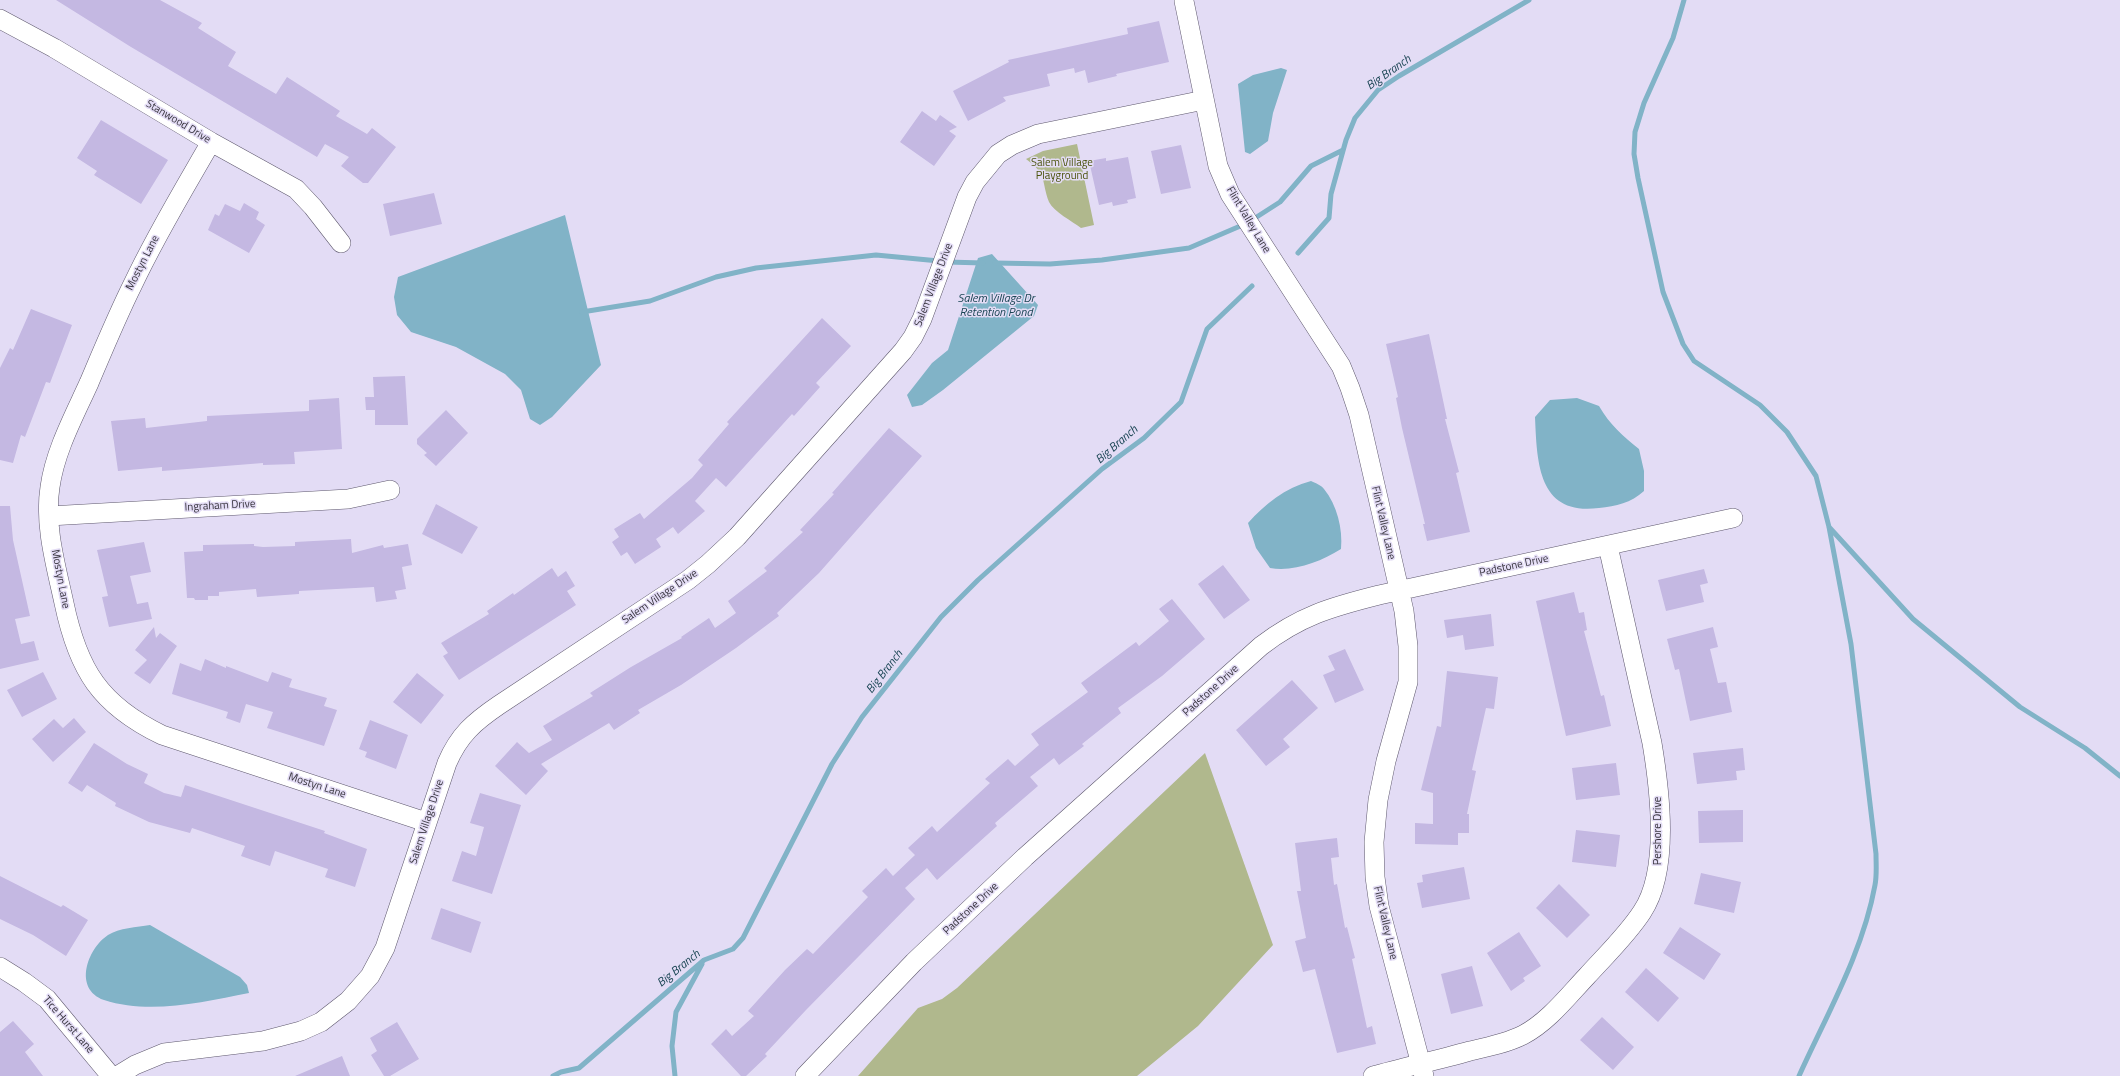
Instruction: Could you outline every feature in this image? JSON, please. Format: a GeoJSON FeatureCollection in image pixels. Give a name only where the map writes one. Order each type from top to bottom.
{"type":"FeatureCollection","features":[{"type":"Feature","properties":{"kind":"street","name":"Flint Valley Lane"},"geometry":{"type":"LineString","coordinates":[[1184,1],[1218,166],[1230,194],[1340,366],[1350,388],[1359,415],[1399,591],[1408,646],[1408,682],[1386,761],[1378,800],[1374,842],[1375,876],[1379,906],[1423,1070]]}},
{"type":"Feature","properties":{"kind":"street","name":"Stanwood Drive"},"geometry":{"type":"LineString","coordinates":[[0,19],[54,48],[211,142],[296,189],[313,207],[341,243]]}},
{"type":"Feature","properties":{"kind":"street","name":"Salem Village Drive"},"geometry":{"type":"LineString","coordinates":[[117,1076],[134,1064],[164,1053],[263,1040],[301,1031],[321,1022],[348,1001],[370,976],[385,948],[426,822],[454,748],[473,723],[688,580],[737,537],[903,351],[913,337],[922,319],[966,197],[975,182],[998,154],[1012,145],[1038,134],[1204,100]]}},
{"type":"Feature","properties":{"kind":"street","name":"Mostyn Lane"},"geometry":{"type":"LineString","coordinates":[[211,142],[160,230],[133,284],[71,424],[52,473],[49,488],[49,516],[55,560],[70,630],[76,647],[91,678],[103,694],[127,716],[162,735],[426,822]]}},
{"type":"Feature","properties":{"kind":"street","name":"Ingraham Drive"},"geometry":{"type":"LineString","coordinates":[[49,516],[348,499],[390,490]]}},
{"type":"Feature","properties":{"kind":"street","name":"Padstone Drive"},"geometry":{"type":"LineString","coordinates":[[805,1076],[920,957],[1025,857],[1260,646],[1295,622],[1313,614],[1399,591],[1733,518]]}},
{"type":"Feature","properties":{"kind":"street","name":"Pershore Drive"},"geometry":{"type":"LineString","coordinates":[[1374,1076],[1423,1070],[1523,1035],[1540,1024],[1561,1004],[1628,930],[1643,911],[1654,889],[1659,870],[1660,850],[1657,773],[1652,743],[1608,546]]}},
{"type":"Feature","properties":{"kind":"street","name":"Tice Hurst Lane"},"geometry":{"type":"LineString","coordinates":[[0,967],[47,999],[111,1076]]}},
{"type":"Feature","properties":{"kind":"green space","name":"Salem Village Playground"},"geometry":{"type":"Polygon","coordinates":[[[1077,144],[1094,225],[1081,228],[1051,206],[1041,174],[1026,159],[1043,151],[1077,144]]]}},
{"type":"Feature","properties":{"kind":"green space"},"geometry":{"type":"Polygon","coordinates":[[[1205,753],[1273,945],[1198,1026],[1137,1076],[858,1076],[918,1008],[942,999],[957,988],[1205,753]]]}},
{"type":"Feature","properties":{"kind":"water"},"geometry":{"type":"Polygon","coordinates":[[[1281,68],[1287,70],[1273,113],[1268,141],[1250,154],[1245,152],[1238,84],[1253,75],[1281,68]]]}},
{"type":"Feature","properties":{"kind":"water"},"geometry":{"type":"Polygon","coordinates":[[[565,215],[601,365],[552,417],[540,425],[530,419],[521,390],[505,374],[456,347],[411,332],[397,315],[394,297],[398,277],[565,215]]]}},
{"type":"Feature","properties":{"kind":"water","name":"Salem Village Dr Retention Pond"},"geometry":{"type":"Polygon","coordinates":[[[992,254],[1038,305],[1034,316],[943,390],[922,405],[912,407],[907,395],[932,363],[948,350],[978,258],[992,254]]]}},
{"type":"Feature","properties":{"kind":"water"},"geometry":{"type":"Polygon","coordinates":[[[1577,398],[1599,406],[1617,430],[1639,449],[1644,471],[1644,491],[1639,495],[1623,503],[1611,506],[1599,508],[1579,508],[1564,504],[1552,495],[1545,483],[1540,468],[1537,452],[1535,417],[1550,400],[1577,398]]]}},
{"type":"Feature","properties":{"kind":"water"},"geometry":{"type":"Polygon","coordinates":[[[1311,481],[1323,488],[1329,495],[1336,510],[1340,525],[1341,549],[1307,565],[1288,569],[1270,568],[1256,548],[1248,523],[1261,509],[1284,492],[1311,481]]]}},
{"type":"Feature","properties":{"kind":"water"},"geometry":{"type":"Polygon","coordinates":[[[150,925],[240,977],[247,985],[249,993],[176,1006],[158,1007],[122,1004],[104,1000],[94,995],[86,978],[86,969],[89,959],[101,941],[108,935],[117,931],[150,925]]]}},
{"type":"Feature","properties":{"kind":"building"},"geometry":{"type":"Polygon","coordinates":[[[56,0],[160,0],[202,23],[198,28],[236,52],[228,66],[276,94],[287,77],[340,111],[336,116],[367,134],[372,128],[396,147],[368,183],[363,183],[341,166],[349,157],[325,144],[317,157],[131,47],[56,0]]]}},
{"type":"Feature","properties":{"kind":"building"},"geometry":{"type":"Polygon","coordinates":[[[1159,21],[1169,62],[1116,74],[1117,76],[1088,83],[1085,70],[1075,73],[1074,68],[1047,74],[1050,86],[1003,97],[1006,101],[968,121],[953,91],[1009,62],[1008,60],[1128,34],[1127,28],[1159,21]]]}},
{"type":"Feature","properties":{"kind":"building"},"geometry":{"type":"Polygon","coordinates":[[[922,111],[936,121],[940,115],[957,127],[949,131],[956,136],[934,166],[900,142],[922,111]]]}},
{"type":"Feature","properties":{"kind":"building"},"geometry":{"type":"Polygon","coordinates":[[[101,120],[168,160],[141,204],[94,175],[97,171],[77,158],[101,120]]]}},
{"type":"Feature","properties":{"kind":"building"},"geometry":{"type":"Polygon","coordinates":[[[1181,145],[1191,188],[1161,194],[1151,151],[1181,145]]]}},
{"type":"Feature","properties":{"kind":"building"},"geometry":{"type":"Polygon","coordinates":[[[1128,157],[1136,198],[1127,200],[1128,203],[1113,206],[1112,202],[1099,205],[1089,161],[1106,158],[1106,161],[1128,157]]]}},
{"type":"Feature","properties":{"kind":"building"},"geometry":{"type":"Polygon","coordinates":[[[434,193],[442,224],[390,236],[383,204],[434,193]]]}},
{"type":"Feature","properties":{"kind":"building"},"geometry":{"type":"Polygon","coordinates":[[[244,203],[259,212],[256,219],[265,225],[249,253],[208,230],[215,214],[219,216],[225,204],[240,211],[244,203]]]}},
{"type":"Feature","properties":{"kind":"building"},"geometry":{"type":"Polygon","coordinates":[[[31,309],[72,325],[50,383],[46,382],[25,437],[21,435],[13,463],[0,460],[0,368],[10,348],[13,350],[31,309]]]}},
{"type":"Feature","properties":{"kind":"building"},"geometry":{"type":"Polygon","coordinates":[[[822,318],[851,346],[816,383],[820,387],[794,416],[792,414],[726,487],[716,478],[695,501],[705,511],[678,534],[673,527],[656,539],[661,547],[635,564],[627,552],[621,556],[612,542],[619,537],[614,529],[640,513],[644,519],[692,478],[703,465],[698,460],[729,424],[727,422],[822,318]]]}},
{"type":"Feature","properties":{"kind":"building"},"geometry":{"type":"Polygon","coordinates":[[[1429,334],[1447,419],[1445,419],[1459,472],[1456,473],[1470,532],[1427,541],[1423,524],[1425,524],[1402,428],[1396,398],[1398,397],[1386,344],[1429,334]]]}},
{"type":"Feature","properties":{"kind":"building"},"geometry":{"type":"Polygon","coordinates":[[[405,376],[408,425],[375,425],[375,410],[366,410],[365,397],[374,397],[373,377],[405,376]]]}},
{"type":"Feature","properties":{"kind":"building"},"geometry":{"type":"Polygon","coordinates":[[[339,398],[342,449],[294,452],[295,464],[263,465],[263,463],[162,471],[162,467],[118,471],[111,421],[145,418],[146,428],[207,421],[207,416],[309,411],[309,400],[339,398]]]}},
{"type":"Feature","properties":{"kind":"building"},"geometry":{"type":"Polygon","coordinates":[[[446,410],[468,433],[436,466],[424,455],[427,453],[417,444],[417,439],[446,410]]]}},
{"type":"Feature","properties":{"kind":"building"},"geometry":{"type":"Polygon","coordinates":[[[889,428],[922,456],[819,573],[777,613],[779,616],[736,648],[681,685],[638,710],[640,713],[614,730],[609,723],[541,764],[548,771],[526,795],[495,766],[517,742],[529,753],[552,740],[543,726],[593,696],[590,693],[631,667],[682,638],[681,637],[709,618],[715,628],[736,613],[728,601],[767,571],[764,568],[803,532],[800,530],[834,494],[832,493],[889,428]]]}},
{"type":"Feature","properties":{"kind":"building"},"geometry":{"type":"Polygon","coordinates":[[[436,504],[478,527],[462,554],[422,534],[436,504]]]}},
{"type":"Feature","properties":{"kind":"building"},"geometry":{"type":"Polygon","coordinates":[[[0,506],[10,506],[13,540],[30,616],[15,619],[21,644],[34,641],[39,660],[0,669],[0,506]]]}},
{"type":"Feature","properties":{"kind":"building"},"geometry":{"type":"Polygon","coordinates":[[[351,539],[352,553],[383,545],[384,548],[408,544],[412,565],[402,567],[406,589],[395,591],[397,599],[376,602],[374,587],[299,591],[299,594],[257,597],[256,589],[219,592],[219,596],[208,596],[208,600],[195,600],[194,598],[187,598],[184,552],[203,551],[203,545],[254,544],[254,546],[263,547],[295,546],[295,542],[351,539]]]}},
{"type":"Feature","properties":{"kind":"building"},"geometry":{"type":"Polygon","coordinates":[[[144,542],[151,572],[130,576],[137,604],[148,602],[152,619],[109,627],[102,597],[108,596],[97,550],[144,542]]]}},
{"type":"Feature","properties":{"kind":"building"},"geometry":{"type":"Polygon","coordinates":[[[1223,565],[1250,600],[1224,619],[1198,584],[1223,565]]]}},
{"type":"Feature","properties":{"kind":"building"},"geometry":{"type":"Polygon","coordinates":[[[552,568],[558,577],[566,571],[575,586],[567,591],[576,605],[459,680],[443,656],[448,653],[441,643],[489,614],[487,611],[513,593],[514,595],[552,568]]]}},
{"type":"Feature","properties":{"kind":"building"},"geometry":{"type":"Polygon","coordinates":[[[1704,569],[1708,583],[1700,585],[1704,602],[1666,611],[1658,580],[1704,569]]]}},
{"type":"Feature","properties":{"kind":"building"},"geometry":{"type":"Polygon","coordinates":[[[1574,592],[1579,613],[1584,612],[1587,630],[1584,631],[1601,696],[1604,695],[1611,726],[1566,736],[1536,601],[1574,592]]]}},
{"type":"Feature","properties":{"kind":"building"},"geometry":{"type":"Polygon","coordinates":[[[1172,599],[1205,639],[1162,676],[1118,708],[1121,713],[1082,744],[1084,746],[1059,765],[1054,758],[1030,777],[1038,786],[995,823],[997,826],[937,880],[927,868],[905,888],[915,899],[806,1010],[765,1054],[767,1056],[746,1076],[741,1076],[711,1044],[726,1029],[732,1036],[754,1016],[748,1011],[785,970],[807,949],[813,954],[868,897],[862,891],[886,868],[893,876],[915,855],[908,848],[932,826],[937,832],[990,783],[985,779],[1008,759],[1015,766],[1039,745],[1031,734],[1088,692],[1081,683],[1136,642],[1139,646],[1169,621],[1159,609],[1172,599]]]}},
{"type":"Feature","properties":{"kind":"building"},"geometry":{"type":"Polygon","coordinates":[[[1491,614],[1494,646],[1465,650],[1463,635],[1447,638],[1444,620],[1491,614]]]}},
{"type":"Feature","properties":{"kind":"building"},"geometry":{"type":"Polygon","coordinates":[[[154,627],[156,638],[160,633],[177,646],[150,684],[134,673],[147,660],[135,650],[154,627]]]}},
{"type":"Feature","properties":{"kind":"building"},"geometry":{"type":"Polygon","coordinates":[[[1713,627],[1718,647],[1710,649],[1718,683],[1726,682],[1732,712],[1690,721],[1679,669],[1675,670],[1667,639],[1713,627]]]}},
{"type":"Feature","properties":{"kind":"building"},"geometry":{"type":"Polygon","coordinates":[[[1345,649],[1364,690],[1335,703],[1323,675],[1335,670],[1328,656],[1345,649]]]}},
{"type":"Feature","properties":{"kind":"building"},"geometry":{"type":"Polygon","coordinates":[[[205,659],[226,668],[226,666],[268,682],[272,672],[292,679],[289,687],[327,698],[324,706],[337,710],[324,746],[267,728],[273,712],[246,704],[240,723],[226,718],[228,712],[172,694],[180,663],[201,671],[205,659]]]}},
{"type":"Feature","properties":{"kind":"building"},"geometry":{"type":"Polygon","coordinates":[[[1447,671],[1498,677],[1494,709],[1486,708],[1472,770],[1476,771],[1467,814],[1469,814],[1469,833],[1458,833],[1458,845],[1415,844],[1415,823],[1433,824],[1433,793],[1421,790],[1437,726],[1441,727],[1447,671]]]}},
{"type":"Feature","properties":{"kind":"building"},"geometry":{"type":"Polygon","coordinates":[[[43,672],[57,699],[22,717],[7,690],[43,672]]]}},
{"type":"Feature","properties":{"kind":"building"},"geometry":{"type":"Polygon","coordinates":[[[417,673],[444,695],[421,724],[393,702],[417,673]]]}},
{"type":"Feature","properties":{"kind":"building"},"geometry":{"type":"Polygon","coordinates":[[[1292,680],[1318,708],[1283,739],[1290,747],[1266,766],[1236,730],[1292,680]]]}},
{"type":"Feature","properties":{"kind":"building"},"geometry":{"type":"Polygon","coordinates":[[[74,718],[86,732],[53,762],[32,739],[54,719],[63,728],[74,718]]]}},
{"type":"Feature","properties":{"kind":"building"},"geometry":{"type":"Polygon","coordinates":[[[370,720],[408,735],[396,769],[365,757],[367,752],[359,749],[370,720]]]}},
{"type":"Feature","properties":{"kind":"building"},"geometry":{"type":"Polygon","coordinates":[[[94,743],[127,764],[148,774],[144,783],[164,793],[181,797],[185,785],[325,831],[324,833],[367,849],[355,887],[325,877],[328,869],[275,851],[270,866],[241,856],[245,846],[192,828],[190,833],[149,822],[115,806],[116,803],[87,785],[82,792],[68,783],[94,743]]]}},
{"type":"Feature","properties":{"kind":"building"},"geometry":{"type":"Polygon","coordinates":[[[1743,748],[1745,770],[1736,771],[1737,780],[1697,784],[1693,753],[1743,748]]]}},
{"type":"Feature","properties":{"kind":"building"},"geometry":{"type":"Polygon","coordinates":[[[1616,763],[1620,795],[1576,800],[1572,768],[1616,763]]]}},
{"type":"Feature","properties":{"kind":"building"},"geometry":{"type":"Polygon","coordinates":[[[480,793],[521,805],[492,894],[452,881],[462,851],[476,856],[484,827],[470,823],[480,793]]]}},
{"type":"Feature","properties":{"kind":"building"},"geometry":{"type":"Polygon","coordinates":[[[1743,810],[1743,842],[1699,843],[1698,811],[1743,810]]]}},
{"type":"Feature","properties":{"kind":"building"},"geometry":{"type":"Polygon","coordinates":[[[1576,830],[1620,835],[1616,867],[1572,862],[1576,830]]]}},
{"type":"Feature","properties":{"kind":"building"},"geometry":{"type":"Polygon","coordinates":[[[1337,838],[1339,857],[1331,858],[1334,885],[1337,884],[1345,928],[1347,927],[1355,958],[1352,959],[1367,1028],[1372,1026],[1376,1044],[1337,1053],[1315,969],[1303,972],[1295,941],[1306,938],[1297,891],[1301,891],[1295,843],[1337,838]]]}},
{"type":"Feature","properties":{"kind":"building"},"geometry":{"type":"Polygon","coordinates":[[[1464,867],[1470,899],[1422,908],[1417,883],[1423,882],[1422,875],[1464,867]]]}},
{"type":"Feature","properties":{"kind":"building"},"geometry":{"type":"Polygon","coordinates":[[[1701,873],[1741,882],[1734,913],[1694,904],[1701,873]]]}},
{"type":"Feature","properties":{"kind":"building"},"geometry":{"type":"Polygon","coordinates":[[[0,876],[61,907],[63,905],[88,920],[66,956],[33,935],[0,919],[0,876]]]}},
{"type":"Feature","properties":{"kind":"building"},"geometry":{"type":"Polygon","coordinates":[[[1559,884],[1590,915],[1567,938],[1536,908],[1559,884]]]}},
{"type":"Feature","properties":{"kind":"building"},"geometry":{"type":"Polygon","coordinates":[[[441,908],[481,922],[471,953],[431,939],[441,908]]]}},
{"type":"Feature","properties":{"kind":"building"},"geometry":{"type":"Polygon","coordinates":[[[1680,927],[1721,954],[1704,980],[1663,953],[1680,927]]]}},
{"type":"Feature","properties":{"kind":"building"},"geometry":{"type":"Polygon","coordinates":[[[1519,932],[1541,966],[1523,978],[1525,981],[1511,991],[1487,953],[1519,932]]]}},
{"type":"Feature","properties":{"kind":"building"},"geometry":{"type":"Polygon","coordinates":[[[1472,966],[1483,1006],[1451,1014],[1441,974],[1472,966]]]}},
{"type":"Feature","properties":{"kind":"building"},"geometry":{"type":"Polygon","coordinates":[[[1646,968],[1679,998],[1658,1022],[1625,992],[1646,968]]]}},
{"type":"Feature","properties":{"kind":"building"},"geometry":{"type":"Polygon","coordinates":[[[1602,1017],[1634,1047],[1613,1070],[1580,1040],[1602,1017]]]}},
{"type":"Feature","properties":{"kind":"building"},"geometry":{"type":"Polygon","coordinates":[[[13,1021],[34,1044],[25,1052],[43,1076],[0,1076],[0,1032],[13,1021]]]}},
{"type":"Feature","properties":{"kind":"building"},"geometry":{"type":"Polygon","coordinates":[[[397,1022],[419,1059],[390,1076],[384,1076],[371,1055],[377,1051],[370,1038],[397,1022]]]}},
{"type":"Feature","properties":{"kind":"building"},"geometry":{"type":"Polygon","coordinates":[[[342,1056],[350,1076],[295,1076],[342,1056]]]}},
{"type":"Feature","properties":{"kind":"waterway","name":"Big Branch"},"geometry":{"type":"LineString","coordinates":[[1298,253],[1329,218],[1331,194],[1346,140],[1355,118],[1378,90],[1399,76],[1529,0]]}},
{"type":"Feature","properties":{"kind":"waterway"},"geometry":{"type":"LineString","coordinates":[[1684,0],[1673,38],[1644,103],[1635,132],[1634,154],[1638,178],[1663,292],[1683,344],[1694,361],[1760,405],[1787,432],[1816,476],[1829,527],[1851,644],[1876,854],[1875,885],[1862,934],[1843,982],[1799,1076]]}},
{"type":"Feature","properties":{"kind":"waterway"},"geometry":{"type":"LineString","coordinates":[[1252,220],[1280,202],[1311,166],[1343,150]]}},
{"type":"Feature","properties":{"kind":"waterway"},"geometry":{"type":"LineString","coordinates":[[995,263],[1050,264],[1102,260],[1189,248],[1245,224]]}},
{"type":"Feature","properties":{"kind":"waterway"},"geometry":{"type":"LineString","coordinates":[[582,312],[650,301],[716,277],[756,268],[876,255],[939,261]]}},
{"type":"Feature","properties":{"kind":"waterway"},"geometry":{"type":"LineString","coordinates":[[947,262],[983,263]]}},
{"type":"Feature","properties":{"kind":"waterway","name":"Big Branch"},"geometry":{"type":"LineString","coordinates":[[553,1076],[561,1072],[579,1068],[704,960],[733,949],[743,938],[832,764],[862,717],[941,617],[978,580],[1102,469],[1144,438],[1181,402],[1207,329],[1252,286]]}},
{"type":"Feature","properties":{"kind":"waterway"},"geometry":{"type":"LineString","coordinates":[[1829,527],[1913,619],[2020,707],[2085,748],[2120,776]]}},
{"type":"Feature","properties":{"kind":"waterway"},"geometry":{"type":"LineString","coordinates":[[675,1076],[672,1046],[676,1012],[702,964]]}}]}
